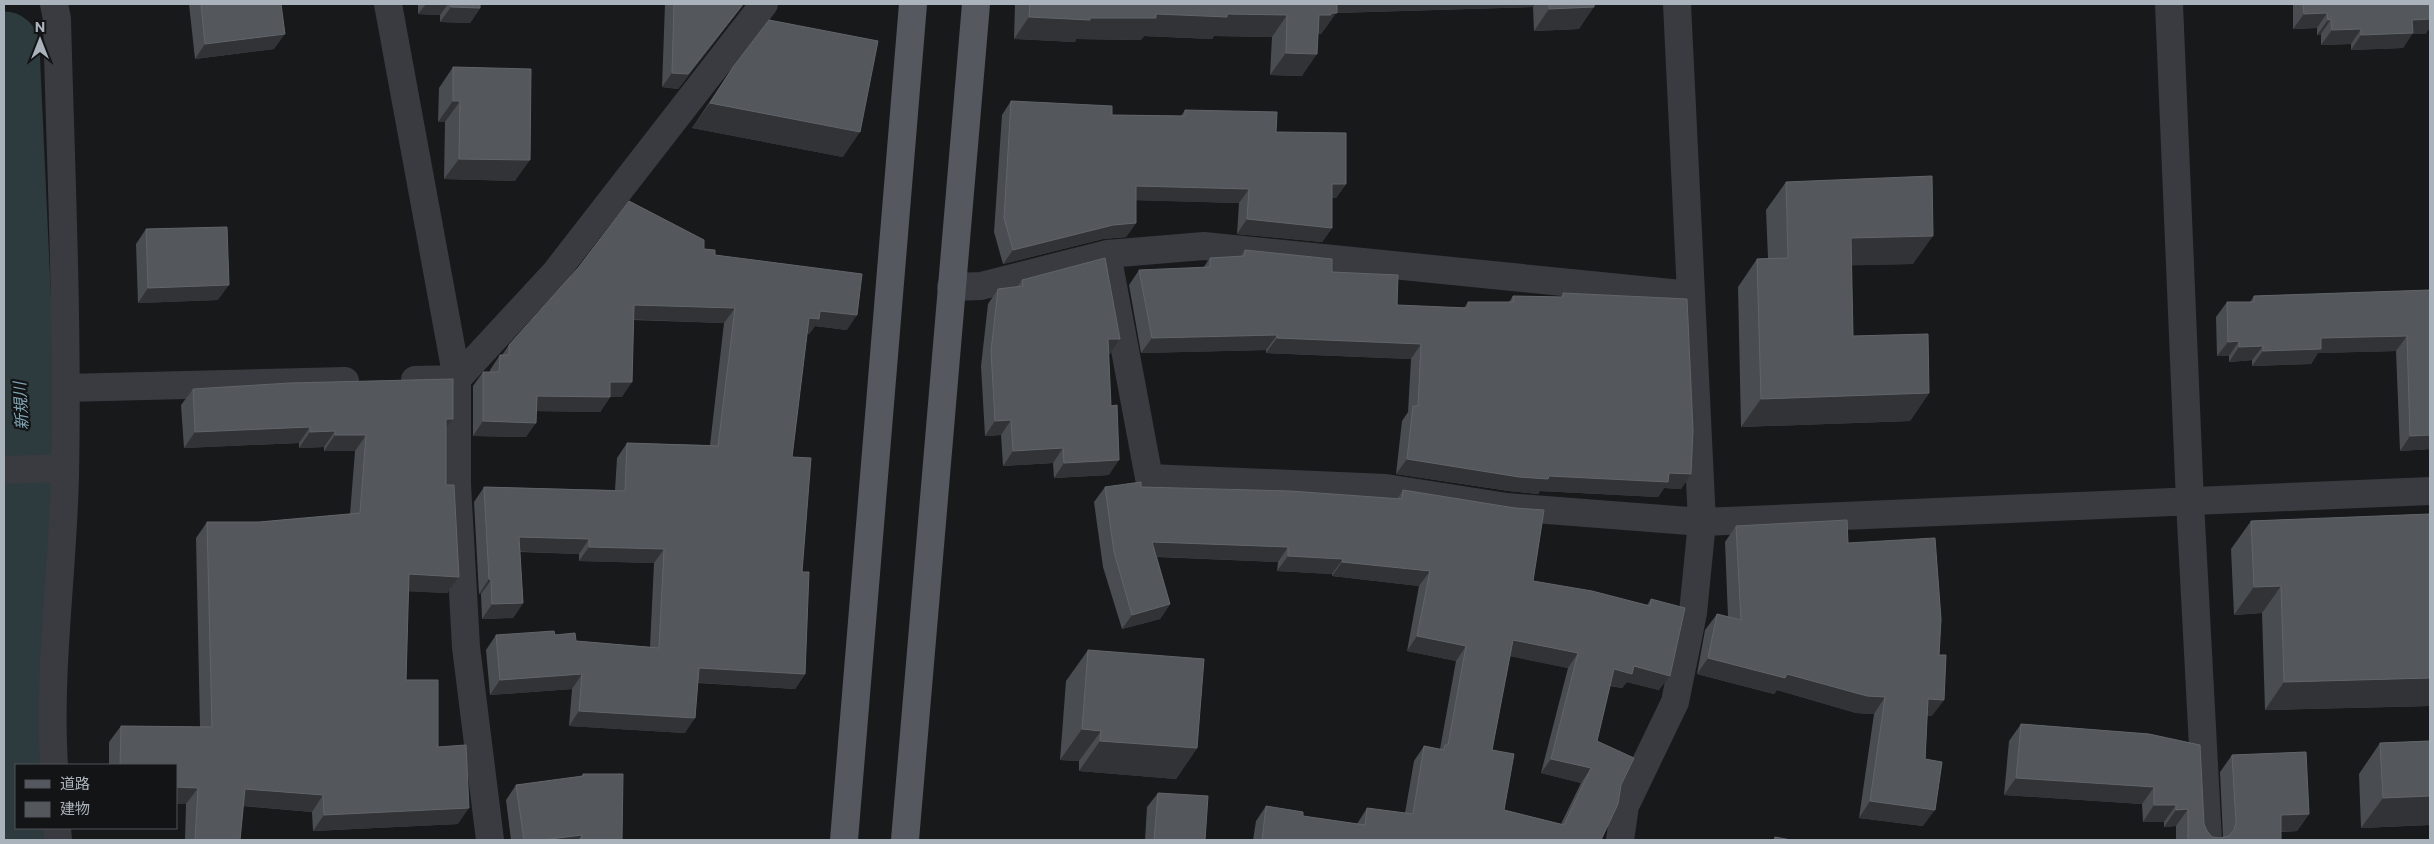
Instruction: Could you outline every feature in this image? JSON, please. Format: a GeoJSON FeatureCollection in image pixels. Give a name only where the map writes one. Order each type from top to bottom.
{"type":"FeatureCollection","features":[{"type":"Feature","properties":{"kind":"main road"},"geometry":{"type":"LineString","coordinates":[[844,840],[913,4]]}},
{"type":"Feature","properties":{"kind":"main road"},"geometry":{"type":"LineString","coordinates":[[905,840],[976,4]]}},
{"type":"Feature","properties":{"kind":"street"},"geometry":{"type":"LineString","coordinates":[[54,4],[57,19],[66,388],[65,468],[51,718],[54,764]]}},
{"type":"Feature","properties":{"kind":"street"},"geometry":{"type":"LineString","coordinates":[[388,4],[457,379],[457,484],[466,647],[490,840]]}},
{"type":"Feature","properties":{"kind":"street"},"geometry":{"type":"LineString","coordinates":[[66,388],[457,379],[555,273],[764,4]]}},
{"type":"Feature","properties":{"kind":"street"},"geometry":{"type":"LineString","coordinates":[[1620,840],[1625,806],[1675,702],[1692,613],[1702,522],[1677,4]]}},
{"type":"Feature","properties":{"kind":"street"},"geometry":{"type":"LineString","coordinates":[[2170,4],[2190,502],[2208,840]]}},
{"type":"Feature","properties":{"kind":"street"},"geometry":{"type":"LineString","coordinates":[[951,287],[981,286],[1107,254],[1204,246],[1692,295]]}},
{"type":"Feature","properties":{"kind":"street"},"geometry":{"type":"LineString","coordinates":[[1107,254],[1149,478],[1386,488],[1507,507],[1702,522],[2430,491]]}},
{"type":"Feature","properties":{"kind":"street"},"geometry":{"type":"LineString","coordinates":[[4,470],[65,468]]}},
{"type":"Feature","properties":{"kind":"building"},"geometry":{"type":"Polygon","coordinates":[[[201,4],[281,4],[285,34],[205,44],[201,4]]]}},
{"type":"Feature","properties":{"kind":"building"},"geometry":{"type":"Polygon","coordinates":[[[451,4],[480,4],[480,8],[451,7],[451,4]]]}},
{"type":"Feature","properties":{"kind":"building"},"geometry":{"type":"Polygon","coordinates":[[[674,4],[743,4],[688,74],[672,73],[674,4]]]}},
{"type":"Feature","properties":{"kind":"building"},"geometry":{"type":"Polygon","coordinates":[[[1030,4],[1337,4],[1337,13],[1319,15],[1317,54],[1286,53],[1287,15],[1227,14],[1227,17],[1156,14],[1156,18],[1090,18],[1090,20],[1029,17],[1030,4]]]}},
{"type":"Feature","properties":{"kind":"building"},"geometry":{"type":"Polygon","coordinates":[[[1549,4],[1594,4],[1594,7],[1549,9],[1549,4]]]}},
{"type":"Feature","properties":{"kind":"building"},"geometry":{"type":"Polygon","coordinates":[[[2303,4],[2430,4],[2430,19],[2412,20],[2413,33],[2361,35],[2361,29],[2332,30],[2331,19],[2328,20],[2327,13],[2304,14],[2303,4]]]}},
{"type":"Feature","properties":{"kind":"building"},"geometry":{"type":"Polygon","coordinates":[[[769,20],[878,41],[860,132],[710,103],[733,67],[769,20]]]}},
{"type":"Feature","properties":{"kind":"building"},"geometry":{"type":"Polygon","coordinates":[[[453,67],[531,69],[530,160],[459,159],[460,101],[453,101],[453,67]]]}},
{"type":"Feature","properties":{"kind":"building"},"geometry":{"type":"Polygon","coordinates":[[[1011,101],[1112,106],[1112,115],[1185,116],[1185,110],[1277,112],[1276,132],[1346,133],[1346,184],[1332,184],[1332,228],[1247,219],[1249,189],[1136,186],[1136,223],[1113,225],[1013,250],[1004,218],[1011,101]]]}},
{"type":"Feature","properties":{"kind":"building"},"geometry":{"type":"Polygon","coordinates":[[[1932,176],[1933,236],[1851,238],[1853,336],[1928,334],[1929,393],[1761,399],[1757,259],[1788,258],[1786,182],[1932,176]]]}},
{"type":"Feature","properties":{"kind":"building"},"geometry":{"type":"Polygon","coordinates":[[[629,201],[704,240],[704,249],[715,250],[715,255],[862,274],[857,315],[820,311],[819,319],[809,318],[792,457],[811,458],[802,572],[809,572],[805,674],[699,668],[695,718],[579,711],[582,674],[500,680],[496,635],[554,631],[555,635],[575,633],[576,641],[659,648],[664,549],[589,547],[589,539],[519,537],[523,603],[492,604],[484,487],[625,491],[627,443],[718,446],[735,308],[634,305],[632,382],[610,382],[610,397],[537,396],[536,423],[483,421],[483,372],[499,372],[500,355],[509,355],[509,345],[578,268],[629,201]]]}},
{"type":"Feature","properties":{"kind":"building"},"geometry":{"type":"Polygon","coordinates":[[[227,227],[229,285],[148,288],[146,229],[227,227]]]}},
{"type":"Feature","properties":{"kind":"building"},"geometry":{"type":"Polygon","coordinates":[[[1245,250],[1332,259],[1332,272],[1398,275],[1397,305],[1468,308],[1468,302],[1513,302],[1513,296],[1563,297],[1563,293],[1687,299],[1693,430],[1691,474],[1669,473],[1668,482],[1549,476],[1548,479],[1519,477],[1407,459],[1413,406],[1418,406],[1421,344],[1277,338],[1277,335],[1152,338],[1139,270],[1210,267],[1210,258],[1244,256],[1245,250]]]}},
{"type":"Feature","properties":{"kind":"building"},"geometry":{"type":"Polygon","coordinates":[[[1105,258],[1120,339],[1108,339],[1111,406],[1117,405],[1119,460],[1064,463],[1063,448],[1013,451],[1011,420],[995,421],[991,351],[998,289],[1023,286],[1022,280],[1105,258]]]}},
{"type":"Feature","properties":{"kind":"building"},"geometry":{"type":"Polygon","coordinates":[[[2430,290],[2430,435],[2410,436],[2407,336],[2321,338],[2321,349],[2263,351],[2263,346],[2239,347],[2239,341],[2228,342],[2227,302],[2254,302],[2254,296],[2430,290]]]}},
{"type":"Feature","properties":{"kind":"building"},"geometry":{"type":"Polygon","coordinates":[[[453,379],[453,419],[446,419],[446,485],[454,485],[459,577],[409,574],[406,680],[438,680],[438,747],[466,745],[469,808],[324,815],[323,795],[245,789],[240,840],[195,840],[198,788],[178,787],[178,764],[120,764],[121,726],[212,727],[207,522],[259,522],[360,513],[366,435],[335,435],[335,431],[310,432],[310,427],[195,432],[193,389],[290,383],[453,379]]]}},
{"type":"Feature","properties":{"kind":"building"},"geometry":{"type":"Polygon","coordinates":[[[1141,482],[1141,487],[1290,491],[1402,499],[1403,490],[1515,508],[1544,510],[1533,581],[1592,591],[1650,606],[1651,599],[1685,608],[1670,676],[1634,666],[1632,674],[1614,669],[1597,741],[1634,758],[1621,785],[1618,804],[1601,840],[1262,840],[1266,806],[1303,812],[1303,816],[1365,825],[1367,808],[1413,814],[1424,746],[1444,750],[1445,745],[1448,745],[1466,646],[1417,636],[1430,571],[1342,562],[1343,559],[1288,556],[1288,547],[1152,542],[1170,604],[1132,615],[1114,552],[1105,487],[1141,482]],[[1513,640],[1492,750],[1514,754],[1504,810],[1564,825],[1591,768],[1551,759],[1578,653],[1513,640]]]}},
{"type":"Feature","properties":{"kind":"building"},"geometry":{"type":"Polygon","coordinates":[[[2430,514],[2430,678],[2284,682],[2281,586],[2254,587],[2251,521],[2430,514]]]}},
{"type":"Feature","properties":{"kind":"building"},"geometry":{"type":"Polygon","coordinates":[[[1847,520],[1848,543],[1935,538],[1941,619],[1939,655],[1946,655],[1944,700],[1928,699],[1925,759],[1942,762],[1935,810],[1870,801],[1885,697],[1867,696],[1787,674],[1785,678],[1708,658],[1717,614],[1741,620],[1736,526],[1847,520]]]}},
{"type":"Feature","properties":{"kind":"building"},"geometry":{"type":"Polygon","coordinates":[[[1088,650],[1204,659],[1197,748],[1100,741],[1101,731],[1082,729],[1088,650]]]}},
{"type":"Feature","properties":{"kind":"building"},"geometry":{"type":"Polygon","coordinates":[[[2021,724],[2149,734],[2200,745],[2204,824],[2212,837],[2220,838],[2229,836],[2234,830],[2236,823],[2232,755],[2306,752],[2309,814],[2281,815],[2281,840],[2188,840],[2188,809],[2176,810],[2176,805],[2154,805],[2154,787],[2016,778],[2021,724]]]}},
{"type":"Feature","properties":{"kind":"building"},"geometry":{"type":"Polygon","coordinates":[[[2430,741],[2430,796],[2383,798],[2380,743],[2430,741]]]}},
{"type":"Feature","properties":{"kind":"building"},"geometry":{"type":"Polygon","coordinates":[[[583,774],[623,774],[622,840],[581,840],[582,835],[542,840],[524,840],[516,785],[583,776],[583,774]]]}},
{"type":"Feature","properties":{"kind":"building"},"geometry":{"type":"Polygon","coordinates":[[[1158,793],[1208,796],[1205,840],[1154,840],[1158,793]]]}},
{"type":"Feature","properties":{"kind":"building"},"geometry":{"type":"Polygon","coordinates":[[[1775,837],[1791,840],[1774,840],[1775,837]]]}},
{"type":"Feature","properties":{"kind":"waterway","name":"新規川"},"geometry":{"type":"LineString","coordinates":[[4,47],[24,486],[14,698],[17,764]]}},
{"type":"Feature","properties":{"kind":"waterway","name":"新規川"},"geometry":{"type":"LineString","coordinates":[[20,829],[21,840]]}}]}
